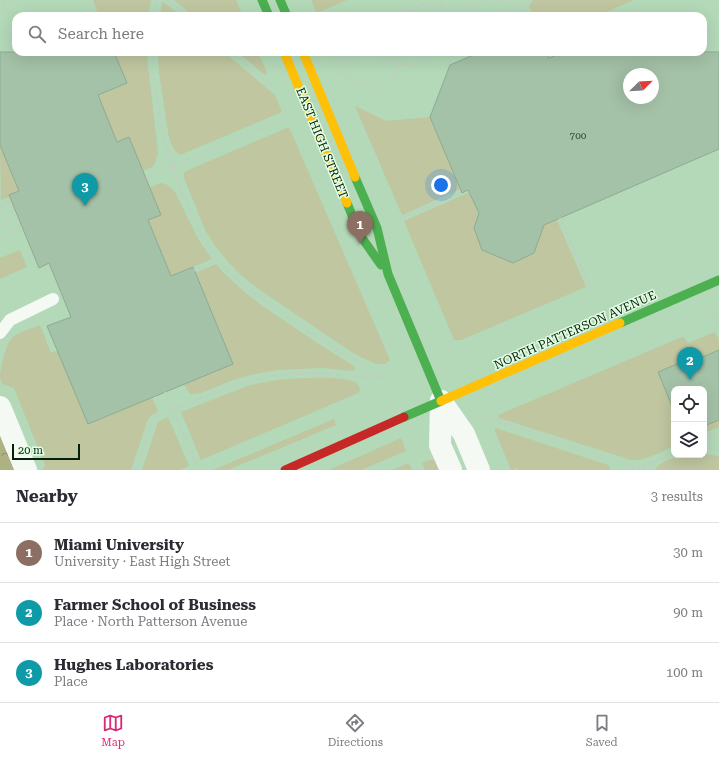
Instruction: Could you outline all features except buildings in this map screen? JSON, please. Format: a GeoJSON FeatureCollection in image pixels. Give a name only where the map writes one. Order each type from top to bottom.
{"type":"FeatureCollection","features":[{"type":"Feature","properties":{"kind":"main road"},"geometry":{"type":"LineString","coordinates":[[262,0],[267,12]]}},
{"type":"Feature","properties":{"kind":"main road"},"geometry":{"type":"LineString","coordinates":[[280,0],[285,12]]}},
{"type":"Feature","properties":{"kind":"main road","name":"EAST HIGH STREET"},"geometry":{"type":"LineString","coordinates":[[286,56],[360,235],[388,274]]}},
{"type":"Feature","properties":{"kind":"main road","name":"EAST HIGH STREET"},"geometry":{"type":"LineString","coordinates":[[304,56],[377,228],[388,274],[441,401]]}},
{"type":"Feature","properties":{"kind":"main road","name":"NORTH PATTERSON AVENUE"},"geometry":{"type":"LineString","coordinates":[[285,470],[719,280]]}},
{"type":"Feature","properties":{"kind":"street","name":"EAST HIGH STREET"},"geometry":{"type":"LineString","coordinates":[[441,401],[440,445],[450,470]]}},
{"type":"Feature","properties":{"kind":"street","name":"EAST HIGH STREET"},"geometry":{"type":"LineString","coordinates":[[441,401],[464,434],[479,470]]}},
{"type":"Feature","properties":{"kind":"street"},"geometry":{"type":"LineString","coordinates":[[0,407],[26,470]]}},
{"type":"Feature","properties":{"kind":"lane"},"geometry":{"type":"LineString","coordinates":[[0,333],[10,320],[53,299]]}},
{"type":"Feature","properties":{"kind":"path"},"geometry":{"type":"LineString","coordinates":[[3,0],[9,13]]}},
{"type":"Feature","properties":{"kind":"path"},"geometry":{"type":"LineString","coordinates":[[154,12],[157,0]]}},
{"type":"Feature","properties":{"kind":"path"},"geometry":{"type":"LineString","coordinates":[[168,0],[182,12]]}},
{"type":"Feature","properties":{"kind":"path"},"geometry":{"type":"LineString","coordinates":[[406,0],[411,12]]}},
{"type":"Feature","properties":{"kind":"path"},"geometry":{"type":"LineString","coordinates":[[439,12],[443,0]]}},
{"type":"Feature","properties":{"kind":"path"},"geometry":{"type":"LineString","coordinates":[[459,12],[487,0]]}},
{"type":"Feature","properties":{"kind":"path"},"geometry":{"type":"LineString","coordinates":[[498,0],[514,2]]}},
{"type":"Feature","properties":{"kind":"path"},"geometry":{"type":"LineString","coordinates":[[524,12],[523,9],[529,0]]}},
{"type":"Feature","properties":{"kind":"path"},"geometry":{"type":"LineString","coordinates":[[413,12],[424,4],[434,2],[451,12]]}},
{"type":"Feature","properties":{"kind":"path"},"geometry":{"type":"LineString","coordinates":[[505,12],[514,2]]}},
{"type":"Feature","properties":{"kind":"path"},"geometry":{"type":"LineString","coordinates":[[136,470],[152,421],[158,416],[237,384],[276,375],[303,373],[386,378],[323,341],[256,295],[232,276],[218,260],[200,234],[172,167],[162,129],[154,82],[152,56]]}},
{"type":"Feature","properties":{"kind":"path"},"geometry":{"type":"LineString","coordinates":[[236,56],[276,89]]}},
{"type":"Feature","properties":{"kind":"path"},"geometry":{"type":"LineString","coordinates":[[335,64],[354,56]]}},
{"type":"Feature","properties":{"kind":"path"},"geometry":{"type":"LineString","coordinates":[[381,56],[399,64],[418,66],[428,56]]}},
{"type":"Feature","properties":{"kind":"path"},"geometry":{"type":"LineString","coordinates":[[340,75],[362,83],[375,86],[383,85],[394,77],[401,56]]}},
{"type":"Feature","properties":{"kind":"path"},"geometry":{"type":"LineString","coordinates":[[146,178],[291,117]]}},
{"type":"Feature","properties":{"kind":"path"},"geometry":{"type":"LineString","coordinates":[[399,219],[462,192]]}},
{"type":"Feature","properties":{"kind":"path"},"geometry":{"type":"LineString","coordinates":[[0,239],[11,234],[22,229],[8,201],[0,206],[11,234]]}},
{"type":"Feature","properties":{"kind":"path"},"geometry":{"type":"LineString","coordinates":[[560,218],[592,292]]}},
{"type":"Feature","properties":{"kind":"path"},"geometry":{"type":"LineString","coordinates":[[194,270],[218,260]]}},
{"type":"Feature","properties":{"kind":"path"},"geometry":{"type":"LineString","coordinates":[[165,392],[200,470]]}},
{"type":"Feature","properties":{"kind":"path"},"geometry":{"type":"LineString","coordinates":[[481,415],[637,468]]}},
{"type":"Feature","properties":{"kind":"path"},"geometry":{"type":"LineString","coordinates":[[707,439],[719,433]]}},
{"type":"Feature","properties":{"kind":"path"},"geometry":{"type":"LineString","coordinates":[[707,448],[719,450]]}},
{"type":"Feature","properties":{"kind":"path"},"geometry":{"type":"LineString","coordinates":[[633,470],[671,454]]}},
{"type":"Feature","properties":{"kind":"path"},"geometry":{"type":"LineString","coordinates":[[644,465],[646,470]]}},
{"type":"Feature","properties":{"kind":"green space"},"geometry":{"type":"Polygon","coordinates":[[[93,0],[151,0],[149,12],[98,12],[93,0]]]}},
{"type":"Feature","properties":{"kind":"green space"},"geometry":{"type":"Polygon","coordinates":[[[174,0],[236,0],[241,12],[189,12],[174,0]]]}},
{"type":"Feature","properties":{"kind":"green space"},"geometry":{"type":"Polygon","coordinates":[[[311,0],[347,0],[319,12],[317,12],[311,0]]]}},
{"type":"Feature","properties":{"kind":"green space"},"geometry":{"type":"Polygon","coordinates":[[[533,0],[634,0],[606,12],[532,12],[529,6],[533,0]]]}},
{"type":"Feature","properties":{"kind":"green space"},"geometry":{"type":"Polygon","coordinates":[[[162,1],[176,12],[161,12],[162,1]]]}},
{"type":"Feature","properties":{"kind":"green space"},"geometry":{"type":"Polygon","coordinates":[[[116,56],[147,56],[158,153],[154,165],[143,171],[117,142],[98,95],[127,83],[116,56]]]}},
{"type":"Feature","properties":{"kind":"green space"},"geometry":{"type":"Polygon","coordinates":[[[158,56],[229,56],[275,95],[282,112],[180,155],[174,150],[169,138],[159,73],[158,56]]]}},
{"type":"Feature","properties":{"kind":"green space"},"geometry":{"type":"Polygon","coordinates":[[[242,56],[260,56],[267,72],[265,75],[242,56]]]}},
{"type":"Feature","properties":{"kind":"green space"},"geometry":{"type":"Polygon","coordinates":[[[355,106],[386,121],[430,117],[461,189],[402,215],[355,106]]]}},
{"type":"Feature","properties":{"kind":"green space"},"geometry":{"type":"Polygon","coordinates":[[[289,127],[390,360],[385,364],[376,364],[353,353],[260,290],[242,276],[229,263],[206,232],[184,178],[184,173],[186,171],[289,127]]]}},
{"type":"Feature","properties":{"kind":"green space"},"geometry":{"type":"Polygon","coordinates":[[[0,145],[19,191],[1,200],[0,145]]]}},
{"type":"Feature","properties":{"kind":"green space"},"geometry":{"type":"Polygon","coordinates":[[[161,183],[166,184],[176,194],[198,239],[212,259],[171,276],[148,220],[161,215],[149,188],[161,183]]]}},
{"type":"Feature","properties":{"kind":"green space"},"geometry":{"type":"Polygon","coordinates":[[[470,192],[482,204],[474,228],[482,250],[513,263],[534,253],[542,229],[538,219],[549,223],[557,220],[586,287],[461,340],[454,340],[404,221],[470,192]]]}},
{"type":"Feature","properties":{"kind":"green space"},"geometry":{"type":"Polygon","coordinates":[[[20,250],[27,267],[0,279],[0,258],[20,250]]]}},
{"type":"Feature","properties":{"kind":"green space"},"geometry":{"type":"Polygon","coordinates":[[[216,264],[242,290],[261,305],[354,366],[355,369],[353,371],[323,368],[278,370],[236,379],[201,393],[190,394],[184,384],[195,273],[216,264]]]}},
{"type":"Feature","properties":{"kind":"green space"},"geometry":{"type":"Polygon","coordinates":[[[40,325],[51,353],[57,351],[152,397],[158,412],[153,414],[148,419],[131,470],[43,470],[45,465],[14,388],[2,384],[0,378],[4,356],[10,340],[19,333],[40,325]]]}},
{"type":"Feature","properties":{"kind":"green space"},"geometry":{"type":"Polygon","coordinates":[[[715,332],[719,340],[719,350],[698,359],[696,356],[658,372],[671,404],[671,447],[653,456],[631,460],[499,418],[498,416],[682,337],[684,337],[688,343],[715,332]]]}},
{"type":"Feature","properties":{"kind":"green space"},"geometry":{"type":"Polygon","coordinates":[[[303,378],[350,380],[357,384],[360,390],[358,393],[201,460],[181,412],[250,385],[277,380],[303,378]]]}},
{"type":"Feature","properties":{"kind":"green space"},"geometry":{"type":"Polygon","coordinates":[[[168,417],[189,466],[180,470],[142,470],[158,422],[168,417]]]}},
{"type":"Feature","properties":{"kind":"green space"},"geometry":{"type":"Polygon","coordinates":[[[334,419],[336,425],[228,470],[213,470],[334,419]]]}},
{"type":"Feature","properties":{"kind":"green space"},"geometry":{"type":"Polygon","coordinates":[[[719,420],[719,427],[707,432],[707,425],[719,420]]]}},
{"type":"Feature","properties":{"kind":"green space"},"geometry":{"type":"Polygon","coordinates":[[[0,427],[18,470],[0,470],[0,427]]]}},
{"type":"Feature","properties":{"kind":"green space"},"geometry":{"type":"Polygon","coordinates":[[[496,428],[608,465],[610,470],[518,470],[517,468],[511,470],[495,431],[496,428]]]}},
{"type":"Feature","properties":{"kind":"green space"},"geometry":{"type":"Polygon","coordinates":[[[401,438],[406,451],[361,470],[329,470],[401,438]]]}},
{"type":"Feature","properties":{"kind":"green space"},"geometry":{"type":"Polygon","coordinates":[[[707,454],[719,456],[719,470],[655,470],[667,461],[675,458],[707,458],[707,454]]]}},
{"type":"Feature","properties":{"kind":"green space"},"geometry":{"type":"Polygon","coordinates":[[[429,460],[435,460],[444,470],[425,470],[422,463],[429,460]]]}},
{"type":"Feature","properties":{"kind":"green space"},"geometry":{"type":"Polygon","coordinates":[[[409,463],[412,470],[392,470],[409,463]]]}},
{"type":"Feature","properties":{"kind":"traffic: fast"},"geometry":{"type":"LineString","coordinates":[[262,0],[267,12]]}},
{"type":"Feature","properties":{"kind":"traffic: fast"},"geometry":{"type":"LineString","coordinates":[[280,0],[285,12]]}},
{"type":"Feature","properties":{"kind":"traffic: fast"},"geometry":{"type":"LineString","coordinates":[[355,177],[377,228],[388,274],[441,401],[404,417]]}},
{"type":"Feature","properties":{"kind":"traffic: fast"},"geometry":{"type":"LineString","coordinates":[[347,203],[360,235],[381,265]]}},
{"type":"Feature","properties":{"kind":"traffic: fast"},"geometry":{"type":"LineString","coordinates":[[620,323],[719,280]]}},
{"type":"Feature","properties":{"kind":"traffic: slow"},"geometry":{"type":"LineString","coordinates":[[286,56],[347,203]]}},
{"type":"Feature","properties":{"kind":"traffic: slow"},"geometry":{"type":"LineString","coordinates":[[305,56],[355,177]]}},
{"type":"Feature","properties":{"kind":"traffic: slow"},"geometry":{"type":"LineString","coordinates":[[441,401],[620,323]]}},
{"type":"Feature","properties":{"kind":"traffic: jam"},"geometry":{"type":"LineString","coordinates":[[285,470],[404,417]]}},
{"type":"Feature","properties":{"kind":"place","name":"Hughes Laboratories"},"geometry":{"type":"Point","coordinates":[85,206]}},
{"type":"Feature","properties":{"kind":"place","name":"Miami University"},"geometry":{"type":"Point","coordinates":[360,244]}},
{"type":"Feature","properties":{"kind":"place","name":"Farmer School of Business"},"geometry":{"type":"Point","coordinates":[690,380]}}]}
